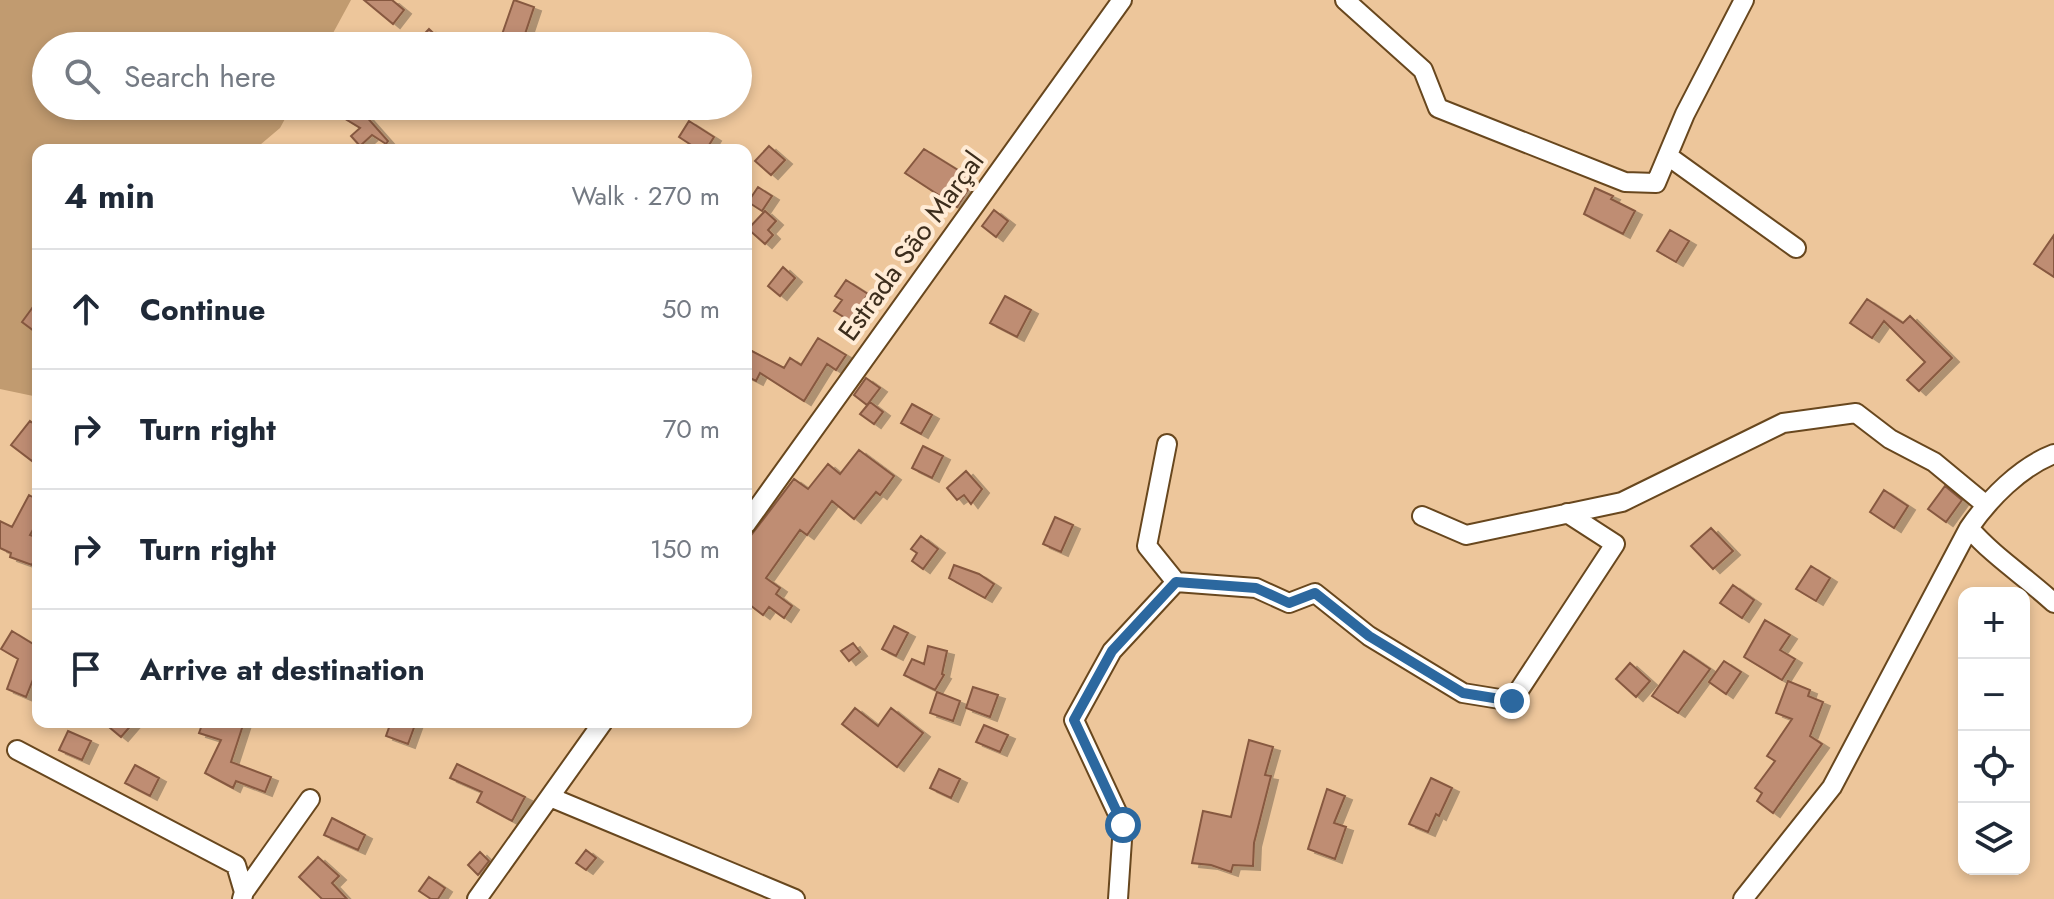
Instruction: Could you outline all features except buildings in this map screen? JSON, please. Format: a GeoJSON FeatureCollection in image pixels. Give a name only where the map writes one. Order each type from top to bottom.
{"type":"FeatureCollection","features":[{"type":"Feature","properties":{"kind":"street","name":"Estrada São Marçal"},"geometry":{"type":"LineString","coordinates":[[752,516],[1122,0]]}},
{"type":"Feature","properties":{"kind":"street"},"geometry":{"type":"LineString","coordinates":[[1346,0],[1423,70],[1438,108],[1625,182],[1656,183],[1685,114],[1744,0]]}},
{"type":"Feature","properties":{"kind":"street"},"geometry":{"type":"LineString","coordinates":[[1668,156],[1796,248]]}},
{"type":"Feature","properties":{"kind":"street"},"geometry":{"type":"LineString","coordinates":[[1422,516],[1466,535],[1622,502],[1783,423],[1856,413],[1890,439],[1934,462],[1986,505]]}},
{"type":"Feature","properties":{"kind":"street"},"geometry":{"type":"LineString","coordinates":[[1167,444],[1147,546],[1176,582],[1256,588],[1289,603],[1315,593],[1369,636],[1463,693],[1512,701],[1615,544],[1567,513]]}},
{"type":"Feature","properties":{"kind":"street"},"geometry":{"type":"LineString","coordinates":[[1743,899],[1832,787],[1969,528],[1986,505],[2039,460],[2054,454]]}},
{"type":"Feature","properties":{"kind":"street"},"geometry":{"type":"LineString","coordinates":[[1969,528],[1989,552],[2027,577],[2054,603]]}},
{"type":"Feature","properties":{"kind":"street"},"geometry":{"type":"LineString","coordinates":[[1118,899],[1123,825],[1074,720],[1112,651],[1176,582]]}},
{"type":"Feature","properties":{"kind":"street"},"geometry":{"type":"LineString","coordinates":[[477,899],[599,728]]}},
{"type":"Feature","properties":{"kind":"street"},"geometry":{"type":"LineString","coordinates":[[17,750],[236,865],[243,896]]}},
{"type":"Feature","properties":{"kind":"street"},"geometry":{"type":"LineString","coordinates":[[550,797],[795,899]]}},
{"type":"Feature","properties":{"kind":"street"},"geometry":{"type":"LineString","coordinates":[[243,896],[310,799]]}},
{"type":"Feature","properties":{"kind":"shaded area"},"geometry":{"type":"Polygon","coordinates":[[[0,0],[351,0],[334,32],[32,32],[32,120],[284,120],[280,128],[261,144],[32,144],[32,396],[0,389],[0,0]]]}},
{"type":"Feature","properties":{"kind":"route"},"geometry":{"type":"LineString","coordinates":[[1123,825],[1074,720],[1112,651],[1176,582],[1256,588],[1289,603],[1315,593],[1369,636],[1463,693],[1512,701]]}}]}
